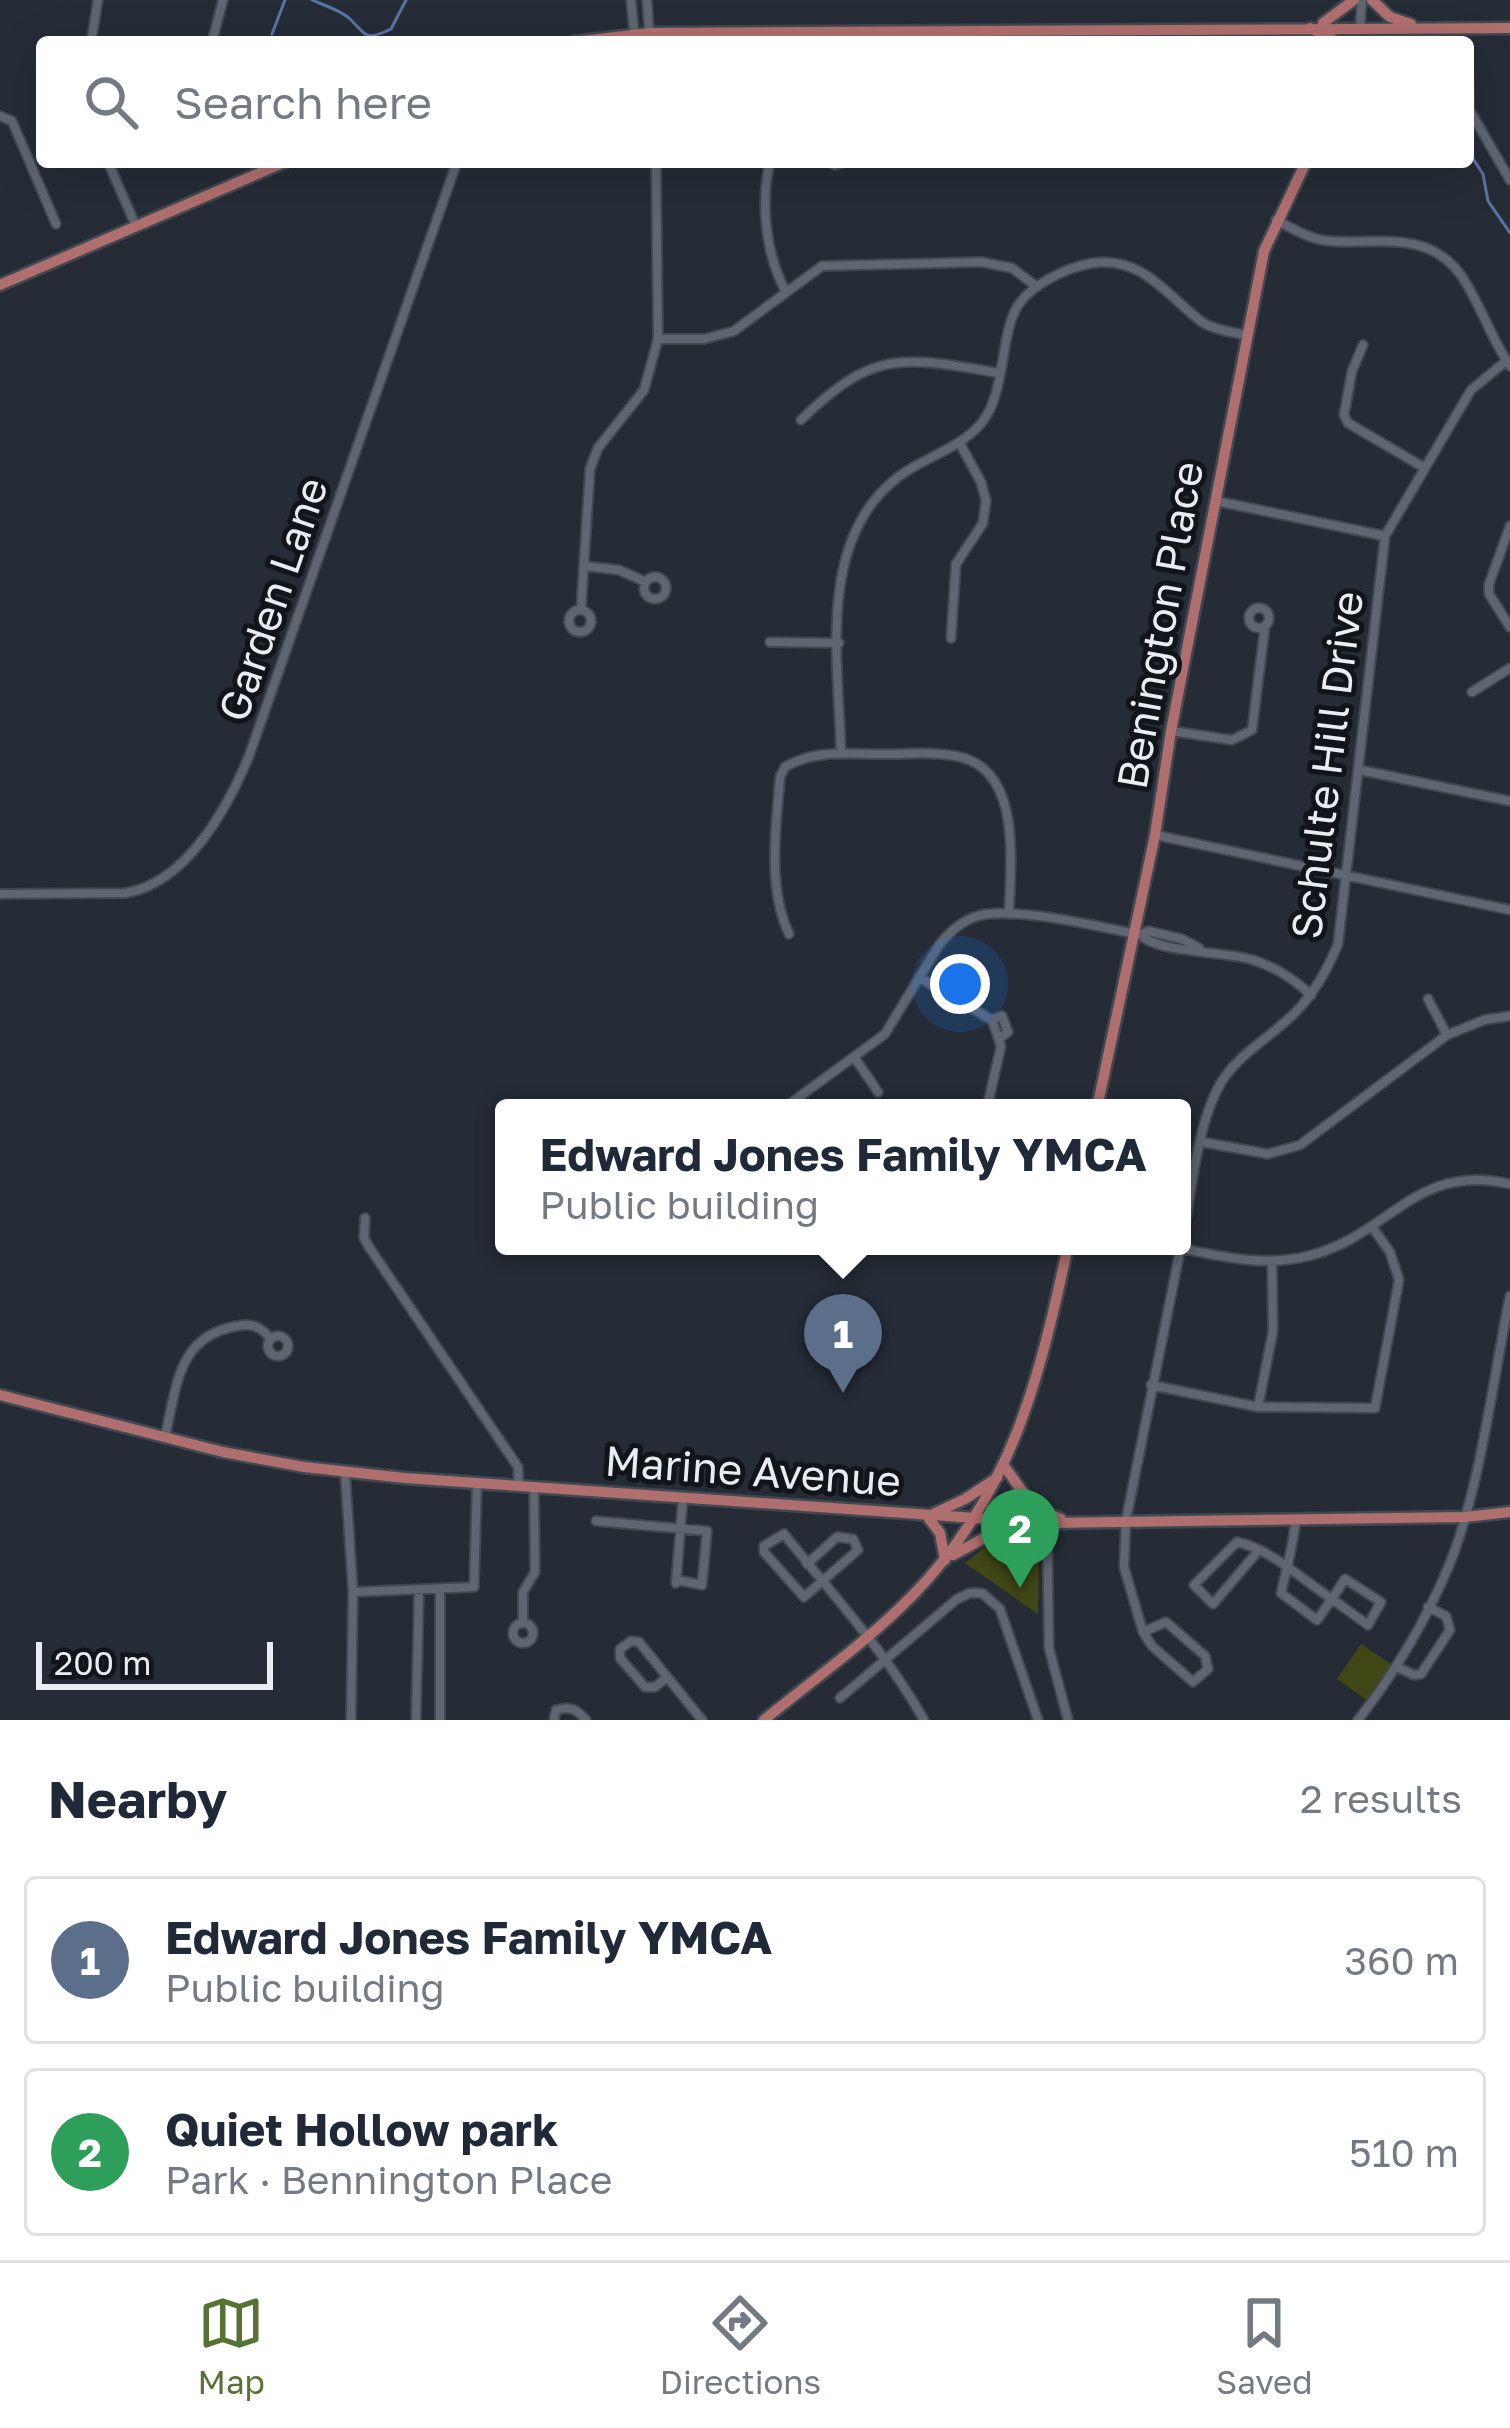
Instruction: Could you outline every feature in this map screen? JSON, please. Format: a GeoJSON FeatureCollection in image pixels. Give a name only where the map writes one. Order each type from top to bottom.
{"type":"FeatureCollection","features":[{"type":"Feature","properties":{"kind":"main road"},"geometry":{"type":"LineString","coordinates":[[1311,26],[1333,19],[1358,0]]}},
{"type":"Feature","properties":{"kind":"main road"},"geometry":{"type":"LineString","coordinates":[[1372,0],[1390,16],[1419,27]]}},
{"type":"Feature","properties":{"kind":"main road"},"geometry":{"type":"LineString","coordinates":[[1311,26],[1328,36]]}},
{"type":"Feature","properties":{"kind":"main road"},"geometry":{"type":"LineString","coordinates":[[846,36],[1311,26],[1419,27],[1467,34],[1510,28]]}},
{"type":"Feature","properties":{"kind":"main road"},"geometry":{"type":"LineString","coordinates":[[1358,36],[1360,26]]}},
{"type":"Feature","properties":{"kind":"main road"},"geometry":{"type":"LineString","coordinates":[[1380,36],[1392,26]]}},
{"type":"Feature","properties":{"kind":"main road"},"geometry":{"type":"LineString","coordinates":[[0,285],[271,168]]}},
{"type":"Feature","properties":{"kind":"main road","name":"Benington Place"},"geometry":{"type":"LineString","coordinates":[[1099,1099],[1137,934],[1171,731],[1264,251],[1303,168]]}},
{"type":"Feature","properties":{"kind":"main road"},"geometry":{"type":"LineString","coordinates":[[764,1720],[910,1598],[974,1519],[1002,1471],[1043,1360],[1066,1255]]}},
{"type":"Feature","properties":{"kind":"main road","name":"Marine Avenue"},"geometry":{"type":"LineString","coordinates":[[0,1395],[164,1438],[345,1472],[477,1484],[1047,1523],[1465,1517],[1510,1512]]}},
{"type":"Feature","properties":{"kind":"main road"},"geometry":{"type":"LineString","coordinates":[[945,1560],[940,1533],[927,1516],[965,1499],[1002,1471]]}},
{"type":"Feature","properties":{"kind":"main road"},"geometry":{"type":"LineString","coordinates":[[1002,1471],[1039,1510],[1069,1522]]}},
{"type":"Feature","properties":{"kind":"main road"},"geometry":{"type":"LineString","coordinates":[[945,1560],[1015,1521]]}},
{"type":"Feature","properties":{"kind":"street"},"geometry":{"type":"LineString","coordinates":[[93,36],[98,0]]}},
{"type":"Feature","properties":{"kind":"street"},"geometry":{"type":"LineString","coordinates":[[214,36],[224,0]]}},
{"type":"Feature","properties":{"kind":"street"},"geometry":{"type":"LineString","coordinates":[[631,0],[634,36]]}},
{"type":"Feature","properties":{"kind":"street"},"geometry":{"type":"LineString","coordinates":[[647,0],[650,36]]}},
{"type":"Feature","properties":{"kind":"street"},"geometry":{"type":"LineString","coordinates":[[1358,0],[1360,26]]}},
{"type":"Feature","properties":{"kind":"street"},"geometry":{"type":"LineString","coordinates":[[0,116],[12,121],[56,224]]}},
{"type":"Feature","properties":{"kind":"street"},"geometry":{"type":"LineString","coordinates":[[1474,119],[1510,180]]}},
{"type":"Feature","properties":{"kind":"street"},"geometry":{"type":"LineString","coordinates":[[111,168],[136,226]]}},
{"type":"Feature","properties":{"kind":"street","name":"Garden Lane"},"geometry":{"type":"LineString","coordinates":[[0,894],[126,893],[146,888],[183,861],[224,807],[248,758],[455,168]]}},
{"type":"Feature","properties":{"kind":"street"},"geometry":{"type":"LineString","coordinates":[[581,610],[587,481],[593,458],[644,390],[658,339],[656,168]]}},
{"type":"Feature","properties":{"kind":"street"},"geometry":{"type":"LineString","coordinates":[[769,168],[766,200],[773,270],[786,292]]}},
{"type":"Feature","properties":{"kind":"street"},"geometry":{"type":"LineString","coordinates":[[1276,220],[1311,238],[1426,246],[1460,274],[1508,363]]}},
{"type":"Feature","properties":{"kind":"street"},"geometry":{"type":"LineString","coordinates":[[658,339],[704,339],[734,331],[812,270],[845,262],[981,262],[1012,268],[1037,287]]}},
{"type":"Feature","properties":{"kind":"street"},"geometry":{"type":"LineString","coordinates":[[841,754],[841,579],[857,526],[890,483],[959,442],[988,414],[1016,309],[1037,287],[1094,263],[1124,265],[1147,273],[1206,325],[1246,335]]}},
{"type":"Feature","properties":{"kind":"street"},"geometry":{"type":"LineString","coordinates":[[1364,345],[1352,371],[1343,415],[1348,423],[1424,467]]}},
{"type":"Feature","properties":{"kind":"street"},"geometry":{"type":"LineString","coordinates":[[801,420],[861,370],[878,365],[938,363],[999,374]]}},
{"type":"Feature","properties":{"kind":"street","name":"Schulte Hill Drive"},"geometry":{"type":"LineString","coordinates":[[1191,1196],[1209,1107],[1222,1080],[1311,995],[1338,944],[1385,536],[1471,390],[1508,363]]}},
{"type":"Feature","properties":{"kind":"street"},"geometry":{"type":"LineString","coordinates":[[951,638],[956,564],[983,523],[986,501],[959,442]]}},
{"type":"Feature","properties":{"kind":"street"},"geometry":{"type":"LineString","coordinates":[[1214,500],[1385,536]]}},
{"type":"Feature","properties":{"kind":"street"},"geometry":{"type":"LineString","coordinates":[[1510,526],[1489,594],[1510,627]]}},
{"type":"Feature","properties":{"kind":"street"},"geometry":{"type":"LineString","coordinates":[[584,566],[619,570],[646,582]]}},
{"type":"Feature","properties":{"kind":"street"},"geometry":{"type":"LineString","coordinates":[[1171,731],[1232,740],[1252,730],[1265,626]]}},
{"type":"Feature","properties":{"kind":"street"},"geometry":{"type":"LineString","coordinates":[[770,642],[838,643]]}},
{"type":"Feature","properties":{"kind":"street"},"geometry":{"type":"LineString","coordinates":[[1472,692],[1510,668]]}},
{"type":"Feature","properties":{"kind":"street"},"geometry":{"type":"LineString","coordinates":[[789,934],[776,899],[780,777],[785,767],[802,758],[841,754],[963,757],[992,778],[1006,808],[1009,914]]}},
{"type":"Feature","properties":{"kind":"street"},"geometry":{"type":"LineString","coordinates":[[1360,770],[1510,801]]}},
{"type":"Feature","properties":{"kind":"street"},"geometry":{"type":"LineString","coordinates":[[1155,835],[1510,910]]}},
{"type":"Feature","properties":{"kind":"street"},"geometry":{"type":"LineString","coordinates":[[797,1099],[897,1021],[940,945],[961,923],[988,914],[1166,935],[1282,972],[1311,995]]}},
{"type":"Feature","properties":{"kind":"street"},"geometry":{"type":"LineString","coordinates":[[920,978],[992,1020],[1000,1038],[989,1099]]}},
{"type":"Feature","properties":{"kind":"street"},"geometry":{"type":"LineString","coordinates":[[1428,999],[1448,1035]]}},
{"type":"Feature","properties":{"kind":"street"},"geometry":{"type":"LineString","coordinates":[[1202,1142],[1268,1154],[1300,1145],[1448,1035],[1484,1020],[1510,1016]]}},
{"type":"Feature","properties":{"kind":"street"},"geometry":{"type":"LineString","coordinates":[[855,1058],[878,1093]]}},
{"type":"Feature","properties":{"kind":"street"},"geometry":{"type":"LineString","coordinates":[[1191,1248],[1247,1262],[1311,1256],[1372,1227],[1411,1198],[1445,1182],[1471,1178],[1510,1184]]}},
{"type":"Feature","properties":{"kind":"street"},"geometry":{"type":"LineString","coordinates":[[365,1218],[364,1238],[369,1247],[518,1467],[519,1487]]}},
{"type":"Feature","properties":{"kind":"street"},"geometry":{"type":"LineString","coordinates":[[1151,1385],[1258,1407],[1375,1408],[1400,1280],[1390,1252],[1372,1227]]}},
{"type":"Feature","properties":{"kind":"street","name":"Schulte Hill Drive"},"geometry":{"type":"LineString","coordinates":[[1143,1632],[1166,1622],[1205,1656],[1208,1669],[1192,1682],[1152,1646],[1143,1632],[1124,1567],[1126,1520],[1179,1255]]}},
{"type":"Feature","properties":{"kind":"street"},"geometry":{"type":"LineString","coordinates":[[1258,1407],[1274,1331],[1272,1262]]}},
{"type":"Feature","properties":{"kind":"street"},"geometry":{"type":"LineString","coordinates":[[1358,1720],[1396,1667],[1449,1566],[1465,1517],[1510,1296]]}},
{"type":"Feature","properties":{"kind":"street"},"geometry":{"type":"LineString","coordinates":[[164,1438],[184,1364],[203,1338],[243,1324],[254,1325],[271,1339]]}},
{"type":"Feature","properties":{"kind":"street"},"geometry":{"type":"LineString","coordinates":[[345,1472],[353,1592],[351,1720]]}},
{"type":"Feature","properties":{"kind":"street"},"geometry":{"type":"LineString","coordinates":[[353,1592],[474,1587],[477,1484]]}},
{"type":"Feature","properties":{"kind":"street"},"geometry":{"type":"LineString","coordinates":[[523,1623],[523,1592],[536,1572],[534,1488]]}},
{"type":"Feature","properties":{"kind":"street"},"geometry":{"type":"LineString","coordinates":[[680,1527],[707,1531],[702,1585],[676,1582],[680,1527],[683,1497]]}},
{"type":"Feature","properties":{"kind":"street"},"geometry":{"type":"LineString","coordinates":[[1259,1550],[1213,1604],[1194,1586],[1237,1543],[1259,1550],[1287,1570],[1332,1599],[1368,1625],[1381,1602],[1345,1579],[1332,1599],[1317,1619],[1281,1593],[1287,1570],[1296,1518]]}},
{"type":"Feature","properties":{"kind":"street","name":"Marine Avenue"},"geometry":{"type":"LineString","coordinates":[[596,1521],[680,1527]]}},
{"type":"Feature","properties":{"kind":"street"},"geometry":{"type":"LineString","coordinates":[[1047,1523],[1048,1648],[1068,1720]]}},
{"type":"Feature","properties":{"kind":"street"},"geometry":{"type":"LineString","coordinates":[[807,1564],[837,1537],[853,1539],[858,1550],[823,1582],[804,1597],[764,1552],[764,1546],[784,1534],[807,1564],[823,1582],[886,1659],[924,1720]]}},
{"type":"Feature","properties":{"kind":"street"},"geometry":{"type":"LineString","coordinates":[[416,1720],[419,1591]]}},
{"type":"Feature","properties":{"kind":"street"},"geometry":{"type":"LineString","coordinates":[[440,1591],[440,1720]]}},
{"type":"Feature","properties":{"kind":"street"},"geometry":{"type":"LineString","coordinates":[[840,1698],[961,1597],[976,1592],[987,1595],[1000,1609],[1038,1720]]}},
{"type":"Feature","properties":{"kind":"street"},"geometry":{"type":"LineString","coordinates":[[1396,1667],[1414,1676],[1421,1674],[1450,1630],[1446,1616],[1429,1606]]}},
{"type":"Feature","properties":{"kind":"street"},"geometry":{"type":"LineString","coordinates":[[667,1677],[655,1687],[645,1687],[619,1652],[637,1640],[702,1720]]}},
{"type":"Feature","properties":{"kind":"street"},"geometry":{"type":"LineString","coordinates":[[554,1719],[556,1710],[567,1707],[575,1708],[586,1720]]}},
{"type":"Feature","properties":{"kind":"green space"},"geometry":{"type":"Polygon","coordinates":[[[1039,1534],[1038,1614],[965,1563],[996,1538],[1039,1534]]]}},
{"type":"Feature","properties":{"kind":"green space"},"geometry":{"type":"Polygon","coordinates":[[[1361,1644],[1392,1665],[1368,1701],[1337,1679],[1361,1644]]]}},
{"type":"Feature","properties":{"kind":"waterway"},"geometry":{"type":"LineString","coordinates":[[272,34],[285,0]]}},
{"type":"Feature","properties":{"kind":"waterway"},"geometry":{"type":"LineString","coordinates":[[312,0],[345,15],[371,36],[391,29],[406,0]]}},
{"type":"Feature","properties":{"kind":"waterway"},"geometry":{"type":"LineString","coordinates":[[1474,160],[1483,174],[1488,201],[1510,233]]}},
{"type":"Feature","properties":{"kind":"place","name":"Edward Jones Family YMCA"},"geometry":{"type":"Point","coordinates":[843,1393]}},
{"type":"Feature","properties":{"kind":"place","name":"Quiet Hollow park"},"geometry":{"type":"Point","coordinates":[1020,1588]}}]}
